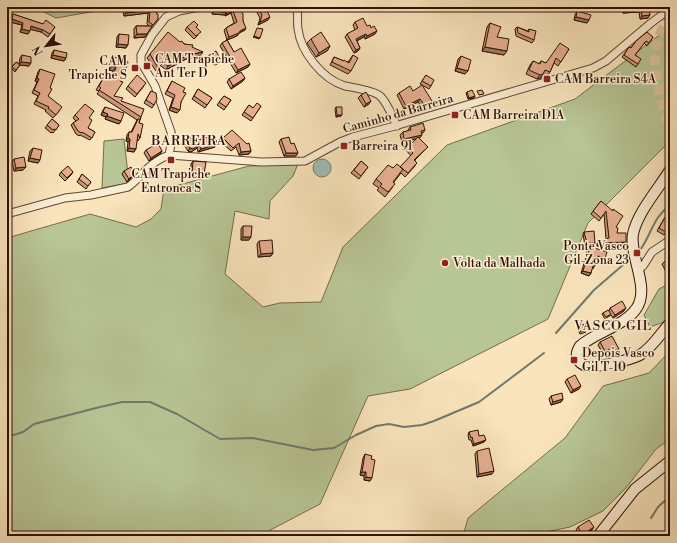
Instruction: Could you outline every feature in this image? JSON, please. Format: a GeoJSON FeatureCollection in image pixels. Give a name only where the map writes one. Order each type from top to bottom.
{"type":"FeatureCollection","features":[{"type":"Feature","properties":{"kind":"main road"},"geometry":{"type":"LineString","coordinates":[[670,170],[651,198],[636,226],[633,237],[641,296],[640,301],[635,311],[616,325],[583,344],[578,349],[578,359],[583,364],[589,366],[606,364],[638,356],[645,352],[670,323]]}},
{"type":"Feature","properties":{"kind":"main road"},"geometry":{"type":"LineString","coordinates":[[598,536],[635,488],[670,461]]}},
{"type":"Feature","properties":{"kind":"street"},"geometry":{"type":"LineString","coordinates":[[7,214],[65,198],[91,195],[128,187],[133,184],[148,167],[169,155],[172,139],[171,132],[155,86],[141,62],[141,55],[158,26],[166,17],[179,11],[199,7]]}},
{"type":"Feature","properties":{"kind":"street"},"geometry":{"type":"LineString","coordinates":[[297,7],[300,37],[310,58],[317,68],[333,81],[376,93],[381,96],[397,126]]}},
{"type":"Feature","properties":{"kind":"street","name":"Caminho da Barreira"},"geometry":{"type":"LineString","coordinates":[[169,155],[262,162],[304,162],[340,142],[353,137],[397,126],[593,68],[606,61],[670,9]]}},
{"type":"Feature","properties":{"kind":"street"},"geometry":{"type":"LineString","coordinates":[[637,266],[643,266],[652,252],[670,240]]}},
{"type":"Feature","properties":{"kind":"green space"},"geometry":{"type":"Polygon","coordinates":[[[34,7],[119,7],[56,18],[34,7]]]}},
{"type":"Feature","properties":{"kind":"green space"},"geometry":{"type":"Polygon","coordinates":[[[670,27],[670,141],[588,223],[548,319],[410,389],[368,396],[320,504],[259,536],[7,536],[7,238],[90,214],[136,227],[151,219],[161,209],[164,189],[249,166],[298,164],[293,176],[270,201],[269,219],[235,211],[225,274],[263,307],[280,303],[321,302],[343,247],[447,145],[575,99],[670,27]]]}},
{"type":"Feature","properties":{"kind":"green space"},"geometry":{"type":"Polygon","coordinates":[[[124,139],[129,183],[102,188],[104,141],[124,139]]]}},
{"type":"Feature","properties":{"kind":"green space"},"geometry":{"type":"Polygon","coordinates":[[[670,283],[670,316],[664,322],[650,327],[644,315],[659,289],[670,283]]]}},
{"type":"Feature","properties":{"kind":"green space"},"geometry":{"type":"Polygon","coordinates":[[[670,351],[670,439],[656,449],[626,488],[603,511],[570,527],[525,536],[463,536],[468,518],[565,438],[603,386],[649,373],[670,351]]]}},
{"type":"Feature","properties":{"kind":"water"},"geometry":{"type":"Polygon","coordinates":[[[322,159],[328,162],[331,168],[328,174],[322,177],[316,174],[313,168],[316,162],[322,159]]]}},
{"type":"Feature","properties":{"kind":"building"},"geometry":{"type":"Polygon","coordinates":[[[155,7],[158,14],[158,19],[153,25],[149,22],[150,10],[126,13],[125,9],[155,7]]]}},
{"type":"Feature","properties":{"kind":"building"},"geometry":{"type":"Polygon","coordinates":[[[214,7],[237,7],[243,14],[243,21],[246,28],[229,37],[226,28],[237,22],[233,11],[227,14],[226,12],[214,11],[214,7]]]}},
{"type":"Feature","properties":{"kind":"building"},"geometry":{"type":"Polygon","coordinates":[[[258,7],[265,7],[270,17],[260,22],[262,15],[258,7]]]}},
{"type":"Feature","properties":{"kind":"building"},"geometry":{"type":"Polygon","coordinates":[[[624,7],[649,7],[650,15],[642,16],[641,8],[625,10],[624,7]]]}},
{"type":"Feature","properties":{"kind":"building"},"geometry":{"type":"Polygon","coordinates":[[[577,11],[591,15],[589,20],[576,17],[577,11]]]}},
{"type":"Feature","properties":{"kind":"building"},"geometry":{"type":"Polygon","coordinates":[[[13,14],[43,24],[46,20],[55,27],[50,34],[31,26],[30,31],[22,29],[23,23],[12,19],[13,14]]]}},
{"type":"Feature","properties":{"kind":"building"},"geometry":{"type":"Polygon","coordinates":[[[363,18],[367,26],[370,25],[371,28],[374,26],[377,31],[356,39],[360,48],[356,50],[347,34],[358,28],[355,22],[363,18]]]}},
{"type":"Feature","properties":{"kind":"building"},"geometry":{"type":"Polygon","coordinates":[[[194,21],[198,25],[196,27],[201,32],[196,36],[187,27],[194,21]]]}},
{"type":"Feature","properties":{"kind":"building"},"geometry":{"type":"Polygon","coordinates":[[[490,23],[501,27],[497,37],[509,39],[507,51],[485,47],[490,23]]]}},
{"type":"Feature","properties":{"kind":"building"},"geometry":{"type":"Polygon","coordinates":[[[136,26],[152,26],[147,34],[137,34],[136,26]]]}},
{"type":"Feature","properties":{"kind":"building"},"geometry":{"type":"Polygon","coordinates":[[[517,27],[529,32],[529,29],[536,31],[534,40],[518,33],[517,27]]]}},
{"type":"Feature","properties":{"kind":"building"},"geometry":{"type":"Polygon","coordinates":[[[257,28],[263,29],[260,38],[254,36],[257,28]]]}},
{"type":"Feature","properties":{"kind":"building"},"geometry":{"type":"Polygon","coordinates":[[[168,32],[180,42],[182,41],[184,44],[193,45],[192,47],[203,52],[188,55],[168,66],[163,63],[158,68],[150,54],[168,32]]]}},
{"type":"Feature","properties":{"kind":"building"},"geometry":{"type":"Polygon","coordinates":[[[321,32],[330,46],[319,53],[311,39],[321,32]]]}},
{"type":"Feature","properties":{"kind":"building"},"geometry":{"type":"Polygon","coordinates":[[[647,32],[653,37],[649,43],[646,41],[635,55],[641,59],[638,64],[624,55],[629,47],[631,48],[636,41],[647,32]]]}},
{"type":"Feature","properties":{"kind":"building"},"geometry":{"type":"Polygon","coordinates":[[[119,34],[129,35],[128,45],[118,44],[119,34]]]}},
{"type":"Feature","properties":{"kind":"building"},"geometry":{"type":"Polygon","coordinates":[[[227,40],[234,52],[241,48],[250,64],[238,70],[222,43],[227,40]]]}},
{"type":"Feature","properties":{"kind":"building"},"geometry":{"type":"Polygon","coordinates":[[[560,43],[569,49],[561,62],[556,58],[550,72],[545,70],[543,74],[540,75],[529,70],[533,61],[540,64],[541,61],[546,63],[560,43]]]}},
{"type":"Feature","properties":{"kind":"building"},"geometry":{"type":"Polygon","coordinates":[[[54,50],[67,53],[66,58],[53,55],[54,50]]]}},
{"type":"Feature","properties":{"kind":"building"},"geometry":{"type":"Polygon","coordinates":[[[216,51],[221,60],[217,62],[208,56],[216,51]]]}},
{"type":"Feature","properties":{"kind":"building"},"geometry":{"type":"Polygon","coordinates":[[[22,55],[31,57],[31,63],[21,62],[22,55]]]}},
{"type":"Feature","properties":{"kind":"building"},"geometry":{"type":"Polygon","coordinates":[[[353,55],[358,58],[351,71],[332,62],[334,57],[349,63],[353,55]]]}},
{"type":"Feature","properties":{"kind":"building"},"geometry":{"type":"Polygon","coordinates":[[[461,56],[471,60],[468,71],[457,68],[461,56]]]}},
{"type":"Feature","properties":{"kind":"building"},"geometry":{"type":"Polygon","coordinates":[[[115,57],[128,62],[126,69],[124,68],[120,81],[123,82],[114,96],[123,98],[121,101],[144,109],[141,117],[99,90],[101,88],[99,86],[105,75],[112,79],[116,67],[112,66],[115,57]]]}},
{"type":"Feature","properties":{"kind":"building"},"geometry":{"type":"Polygon","coordinates":[[[16,62],[20,65],[16,70],[12,67],[16,62]]]}},
{"type":"Feature","properties":{"kind":"building"},"geometry":{"type":"Polygon","coordinates":[[[40,69],[55,74],[50,88],[52,89],[48,96],[62,107],[56,115],[48,108],[49,107],[36,101],[40,93],[34,90],[39,79],[37,78],[40,69]]]}},
{"type":"Feature","properties":{"kind":"building"},"geometry":{"type":"Polygon","coordinates":[[[241,72],[245,78],[233,86],[229,79],[241,72]]]}},
{"type":"Feature","properties":{"kind":"building"},"geometry":{"type":"Polygon","coordinates":[[[137,75],[146,83],[137,94],[128,86],[137,75]]]}},
{"type":"Feature","properties":{"kind":"building"},"geometry":{"type":"Polygon","coordinates":[[[426,75],[434,80],[431,86],[422,81],[426,75]]]}},
{"type":"Feature","properties":{"kind":"building"},"geometry":{"type":"Polygon","coordinates":[[[172,81],[185,88],[183,92],[186,93],[181,102],[180,110],[171,107],[175,95],[167,91],[172,81]]]}},
{"type":"Feature","properties":{"kind":"building"},"geometry":{"type":"Polygon","coordinates":[[[422,85],[432,101],[425,106],[420,99],[406,106],[399,93],[410,86],[413,91],[422,85]]]}},
{"type":"Feature","properties":{"kind":"building"},"geometry":{"type":"Polygon","coordinates":[[[198,89],[212,98],[207,105],[194,96],[198,89]]]}},
{"type":"Feature","properties":{"kind":"building"},"geometry":{"type":"Polygon","coordinates":[[[472,90],[475,96],[469,98],[467,92],[472,90]]]}},
{"type":"Feature","properties":{"kind":"building"},"geometry":{"type":"Polygon","coordinates":[[[482,90],[484,94],[479,95],[477,91],[482,90]]]}},
{"type":"Feature","properties":{"kind":"building"},"geometry":{"type":"Polygon","coordinates":[[[151,91],[156,93],[157,99],[154,105],[146,100],[151,91]]]}},
{"type":"Feature","properties":{"kind":"building"},"geometry":{"type":"Polygon","coordinates":[[[366,92],[371,101],[366,104],[361,95],[366,92]]]}},
{"type":"Feature","properties":{"kind":"building"},"geometry":{"type":"Polygon","coordinates":[[[224,96],[231,100],[226,107],[219,102],[224,96]]]}},
{"type":"Feature","properties":{"kind":"building"},"geometry":{"type":"Polygon","coordinates":[[[257,103],[261,106],[253,118],[244,112],[249,105],[253,108],[257,103]]]}},
{"type":"Feature","properties":{"kind":"building"},"geometry":{"type":"Polygon","coordinates":[[[85,104],[94,111],[89,118],[92,120],[88,128],[95,132],[92,138],[78,131],[73,123],[79,119],[75,115],[85,104]]]}},
{"type":"Feature","properties":{"kind":"building"},"geometry":{"type":"Polygon","coordinates":[[[105,107],[124,113],[121,121],[107,116],[108,114],[103,112],[105,107]]]}},
{"type":"Feature","properties":{"kind":"building"},"geometry":{"type":"Polygon","coordinates":[[[336,107],[342,107],[342,115],[337,115],[336,107]]]}},
{"type":"Feature","properties":{"kind":"building"},"geometry":{"type":"Polygon","coordinates":[[[52,119],[59,125],[56,130],[53,130],[47,125],[52,119]]]}},
{"type":"Feature","properties":{"kind":"building"},"geometry":{"type":"Polygon","coordinates":[[[138,119],[140,119],[139,123],[143,124],[140,138],[138,134],[136,149],[129,148],[129,132],[132,132],[138,119]]]}},
{"type":"Feature","properties":{"kind":"building"},"geometry":{"type":"Polygon","coordinates":[[[423,123],[425,130],[421,131],[422,135],[404,139],[403,132],[411,130],[410,127],[423,123]]]}},
{"type":"Feature","properties":{"kind":"building"},"geometry":{"type":"Polygon","coordinates":[[[232,130],[247,144],[249,143],[251,151],[241,152],[239,143],[233,148],[223,138],[232,130]]]}},
{"type":"Feature","properties":{"kind":"building"},"geometry":{"type":"Polygon","coordinates":[[[213,135],[218,144],[201,149],[199,145],[193,149],[190,148],[184,138],[190,136],[193,142],[213,135]]]}},
{"type":"Feature","properties":{"kind":"building"},"geometry":{"type":"Polygon","coordinates":[[[289,137],[291,144],[294,143],[298,153],[286,153],[281,139],[289,137]]]}},
{"type":"Feature","properties":{"kind":"building"},"geometry":{"type":"Polygon","coordinates":[[[418,137],[428,147],[414,160],[417,163],[408,173],[400,167],[413,153],[408,147],[418,137]]]}},
{"type":"Feature","properties":{"kind":"building"},"geometry":{"type":"Polygon","coordinates":[[[158,143],[162,151],[151,158],[146,150],[158,143]]]}},
{"type":"Feature","properties":{"kind":"building"},"geometry":{"type":"Polygon","coordinates":[[[33,148],[42,150],[40,160],[30,158],[33,148]]]}},
{"type":"Feature","properties":{"kind":"building"},"geometry":{"type":"Polygon","coordinates":[[[24,157],[26,167],[16,168],[14,159],[24,157]]]}},
{"type":"Feature","properties":{"kind":"building"},"geometry":{"type":"Polygon","coordinates":[[[193,161],[206,162],[204,174],[192,173],[193,161]]]}},
{"type":"Feature","properties":{"kind":"building"},"geometry":{"type":"Polygon","coordinates":[[[361,161],[368,167],[361,176],[354,170],[361,161]]]}},
{"type":"Feature","properties":{"kind":"building"},"geometry":{"type":"Polygon","coordinates":[[[397,164],[403,169],[393,182],[395,184],[388,192],[380,186],[382,184],[376,179],[388,165],[393,168],[397,164]]]}},
{"type":"Feature","properties":{"kind":"building"},"geometry":{"type":"Polygon","coordinates":[[[68,166],[73,172],[67,178],[61,172],[68,166]]]}},
{"type":"Feature","properties":{"kind":"building"},"geometry":{"type":"Polygon","coordinates":[[[131,167],[135,173],[129,179],[124,171],[131,167]]]}},
{"type":"Feature","properties":{"kind":"building"},"geometry":{"type":"Polygon","coordinates":[[[82,174],[91,182],[88,186],[79,179],[82,174]]]}},
{"type":"Feature","properties":{"kind":"building"},"geometry":{"type":"Polygon","coordinates":[[[601,201],[613,211],[613,209],[623,216],[616,227],[618,228],[617,233],[626,233],[626,242],[599,243],[599,241],[609,238],[606,211],[601,218],[593,211],[601,201]]]}},
{"type":"Feature","properties":{"kind":"building"},"geometry":{"type":"Polygon","coordinates":[[[667,214],[670,216],[670,224],[666,232],[659,228],[667,214]]]}},
{"type":"Feature","properties":{"kind":"building"},"geometry":{"type":"Polygon","coordinates":[[[243,226],[252,226],[251,237],[243,237],[243,226]]]}},
{"type":"Feature","properties":{"kind":"building"},"geometry":{"type":"Polygon","coordinates":[[[594,231],[595,243],[587,243],[584,232],[594,231]]]}},
{"type":"Feature","properties":{"kind":"building"},"geometry":{"type":"Polygon","coordinates":[[[272,240],[273,253],[261,254],[259,241],[272,240]]]}},
{"type":"Feature","properties":{"kind":"building"},"geometry":{"type":"Polygon","coordinates":[[[588,246],[607,252],[605,258],[598,256],[591,273],[583,271],[589,251],[588,246]]]}},
{"type":"Feature","properties":{"kind":"building"},"geometry":{"type":"Polygon","coordinates":[[[670,258],[670,265],[667,266],[665,261],[670,258]]]}},
{"type":"Feature","properties":{"kind":"building"},"geometry":{"type":"Polygon","coordinates":[[[622,301],[626,308],[615,315],[610,308],[622,301]]]}},
{"type":"Feature","properties":{"kind":"building"},"geometry":{"type":"Polygon","coordinates":[[[608,310],[611,314],[606,317],[603,313],[608,310]]]}},
{"type":"Feature","properties":{"kind":"building"},"geometry":{"type":"Polygon","coordinates":[[[583,324],[587,330],[581,332],[578,327],[583,324]]]}},
{"type":"Feature","properties":{"kind":"building"},"geometry":{"type":"Polygon","coordinates":[[[612,336],[619,349],[611,353],[609,349],[605,351],[600,342],[612,336]]]}},
{"type":"Feature","properties":{"kind":"building"},"geometry":{"type":"Polygon","coordinates":[[[575,375],[581,386],[573,390],[567,379],[575,375]]]}},
{"type":"Feature","properties":{"kind":"building"},"geometry":{"type":"Polygon","coordinates":[[[562,393],[563,399],[553,402],[551,396],[562,393]]]}},
{"type":"Feature","properties":{"kind":"building"},"geometry":{"type":"Polygon","coordinates":[[[478,430],[479,436],[484,435],[486,440],[474,444],[469,432],[478,430]]]}},
{"type":"Feature","properties":{"kind":"building"},"geometry":{"type":"Polygon","coordinates":[[[489,448],[494,471],[479,474],[477,451],[489,448]]]}},
{"type":"Feature","properties":{"kind":"building"},"geometry":{"type":"Polygon","coordinates":[[[365,454],[372,456],[371,459],[375,460],[372,478],[366,477],[366,472],[362,472],[365,454]]]}},
{"type":"Feature","properties":{"kind":"building"},"geometry":{"type":"Polygon","coordinates":[[[589,520],[594,527],[582,535],[578,527],[589,520]]]}},
{"type":"Feature","properties":{"kind":"waterway"},"geometry":{"type":"LineString","coordinates":[[638,253],[655,222],[670,205]]}},
{"type":"Feature","properties":{"kind":"waterway"},"geometry":{"type":"LineString","coordinates":[[556,333],[594,290],[631,258]]}},
{"type":"Feature","properties":{"kind":"waterway"},"geometry":{"type":"LineString","coordinates":[[7,437],[23,432],[34,424],[96,408],[122,402],[150,402],[177,414],[220,439],[253,438],[313,450],[334,448],[356,435],[376,426],[389,424],[404,427],[422,425],[479,402],[544,353]]}},
{"type":"Feature","properties":{"kind":"waterway"},"geometry":{"type":"LineString","coordinates":[[651,518],[658,507],[670,496]]}},
{"type":"Feature","properties":{"kind":"tunnel"},"geometry":{"type":"LineString","coordinates":[[670,13],[658,40],[655,55],[656,77],[670,132]]}},
{"type":"Feature","properties":{"kind":"place","name":"CAM Trapiche Ant Ter D"},"geometry":{"type":"Point","coordinates":[147,66]}},
{"type":"Feature","properties":{"kind":"place","name":"CAM Trapiche S"},"geometry":{"type":"Point","coordinates":[135,68]}},
{"type":"Feature","properties":{"kind":"place","name":"CAM Barreira S4A"},"geometry":{"type":"Point","coordinates":[547,79]}},
{"type":"Feature","properties":{"kind":"place","name":"CAM Barreira D1A"},"geometry":{"type":"Point","coordinates":[455,115]}},
{"type":"Feature","properties":{"kind":"place","name":"Barreira 91"},"geometry":{"type":"Point","coordinates":[344,146]}},
{"type":"Feature","properties":{"kind":"place","name":"CAM Trapiche Entronca S"},"geometry":{"type":"Point","coordinates":[171,160]}},
{"type":"Feature","properties":{"kind":"place","name":"Ponte Vasco Gil-Zona 23"},"geometry":{"type":"Point","coordinates":[637,253]}},
{"type":"Feature","properties":{"kind":"place","name":"Volta da Malhada"},"geometry":{"type":"Point","coordinates":[445,263]}},
{"type":"Feature","properties":{"kind":"place","name":"Depois Vasco Gil T-10"},"geometry":{"type":"Point","coordinates":[574,360]}},
{"type":"Feature","properties":{"kind":"district","name":"BARREIRA"},"geometry":{"type":"Point","coordinates":[189,141]}},
{"type":"Feature","properties":{"kind":"district","name":"VASCO GIL"},"geometry":{"type":"Point","coordinates":[613,326]}}]}
